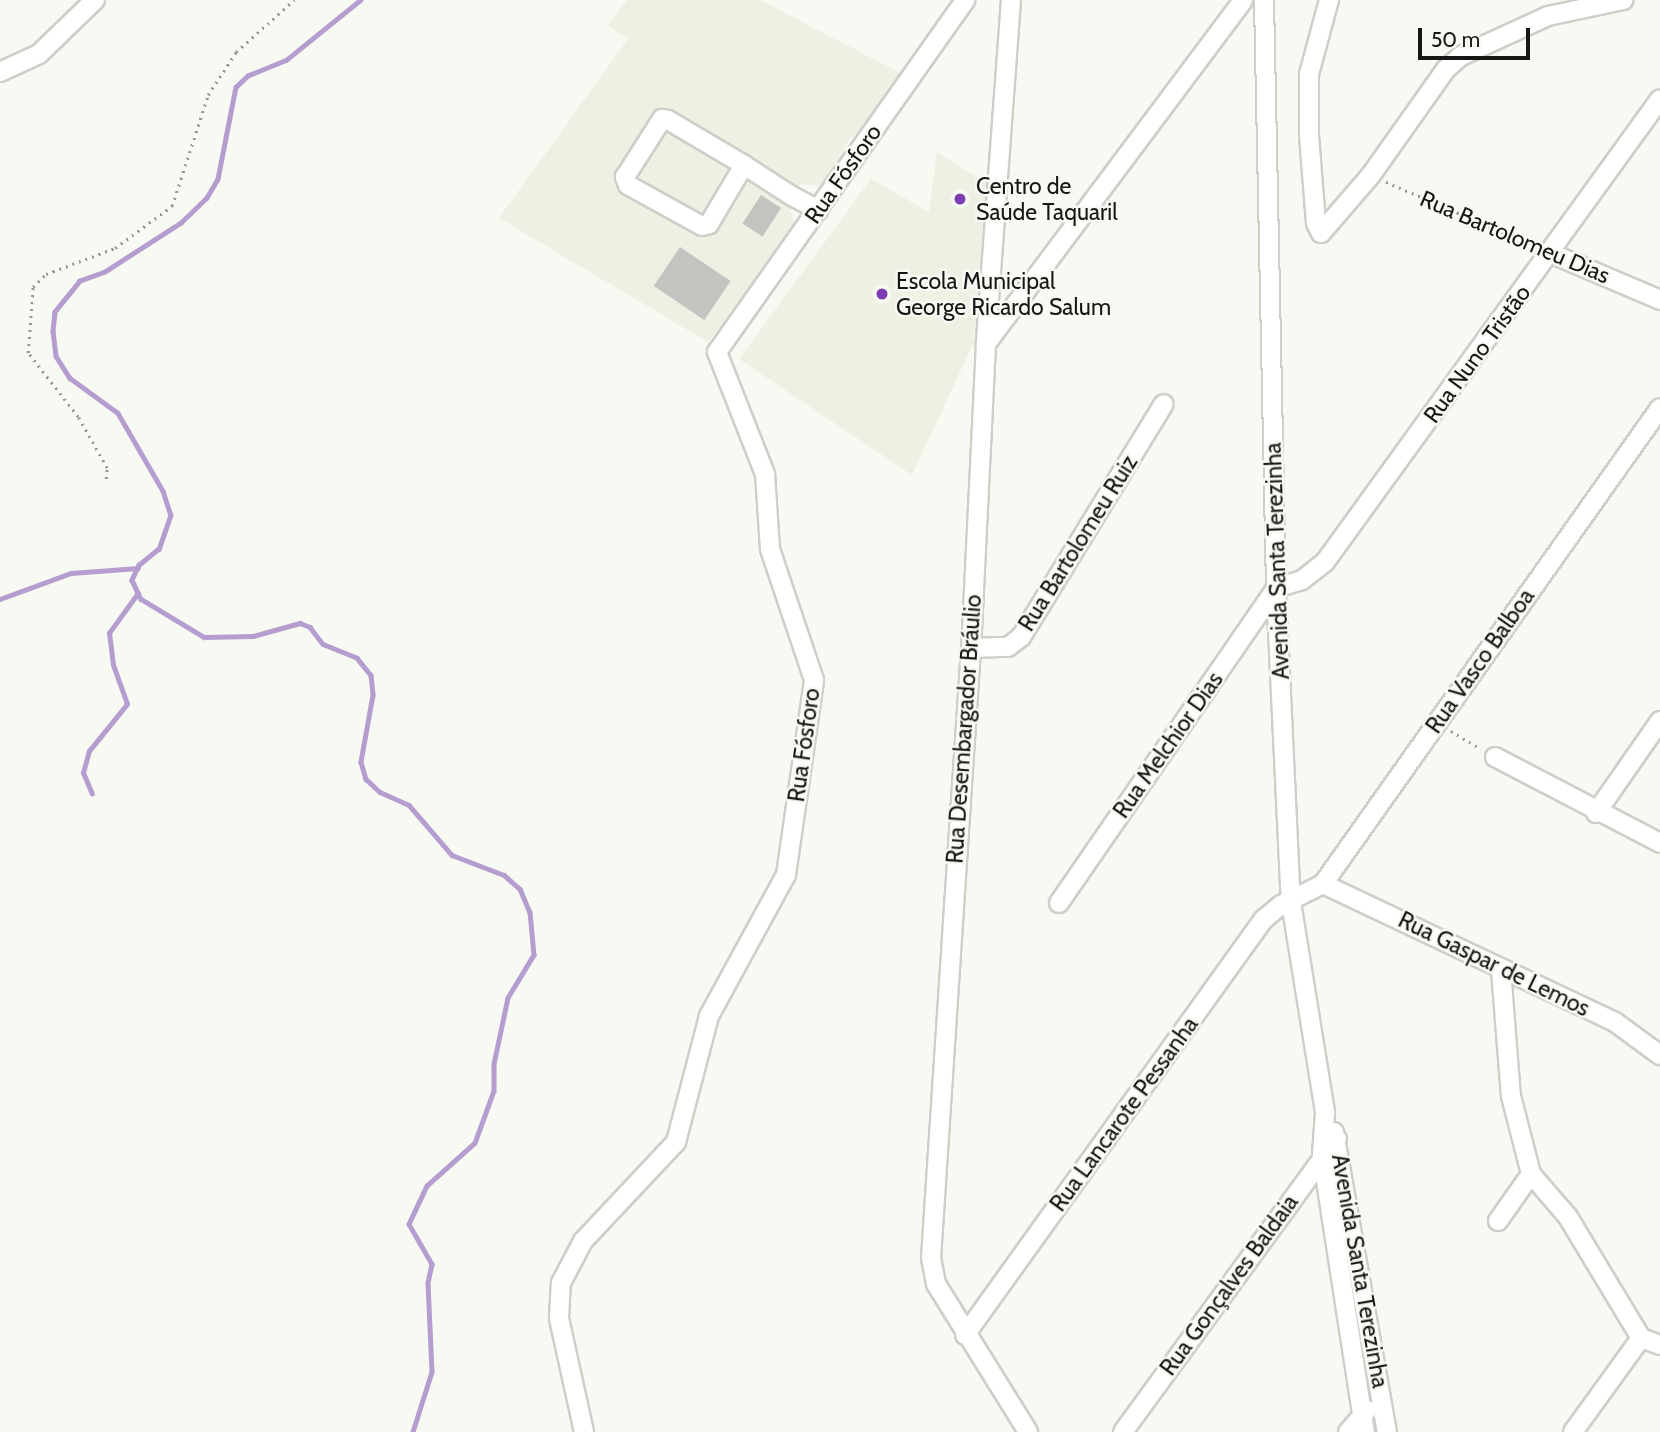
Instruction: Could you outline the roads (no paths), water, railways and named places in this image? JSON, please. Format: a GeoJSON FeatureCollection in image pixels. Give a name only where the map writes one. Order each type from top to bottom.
{"type":"FeatureCollection","features":[{"type":"Feature","properties":{"kind":"street"},"geometry":{"type":"LineString","coordinates":[[0,72],[39,54],[95,0]]}},
{"type":"Feature","properties":{"kind":"street","name":"Rua Fósforo"},"geometry":{"type":"LineString","coordinates":[[584,1432],[559,1318],[561,1283],[583,1241],[676,1142],[709,1016],[774,902],[793,850],[796,794],[814,670],[770,549],[769,500],[753,437],[716,358],[965,0]]}},
{"type":"Feature","properties":{"kind":"street","name":"Rua Desembargador Bráulio"},"geometry":{"type":"LineString","coordinates":[[1011,0],[986,344],[971,648],[931,1231],[936,1284],[965,1335],[1028,1432]]}},
{"type":"Feature","properties":{"kind":"street"},"geometry":{"type":"LineString","coordinates":[[986,344],[1243,0]]}},
{"type":"Feature","properties":{"kind":"street"},"geometry":{"type":"LineString","coordinates":[[1329,0],[1310,74],[1311,161],[1316,223],[1321,233],[1371,175],[1446,69],[1461,56],[1548,16],[1623,0]]}},
{"type":"Feature","properties":{"kind":"street","name":"Avenida Santa Terezinha"},"geometry":{"type":"LineString","coordinates":[[1265,2],[1276,588],[1291,902],[1325,1113],[1322,1155],[1365,1432]]}},
{"type":"Feature","properties":{"kind":"street","name":"Rua Nuno Tristão"},"geometry":{"type":"LineString","coordinates":[[1276,588],[1302,580],[1325,562],[1660,99]]}},
{"type":"Feature","properties":{"kind":"street"},"geometry":{"type":"LineString","coordinates":[[744,165],[709,225],[702,226],[628,184],[625,177],[662,119],[744,165],[818,210]]}},
{"type":"Feature","properties":{"kind":"street","name":"Rua Bartolomeu Dias"},"geometry":{"type":"LineString","coordinates":[[1550,253],[1660,300]]}},
{"type":"Feature","properties":{"kind":"street","name":"Rua Bartolomeu Ruiz"},"geometry":{"type":"LineString","coordinates":[[971,648],[1008,647],[1021,637],[1164,404]]}},
{"type":"Feature","properties":{"kind":"street","name":"Rua Vasco Balboa"},"geometry":{"type":"LineString","coordinates":[[1291,902],[1323,884],[1660,408]]}},
{"type":"Feature","properties":{"kind":"street","name":"Rua Melchior Dias"},"geometry":{"type":"LineString","coordinates":[[1059,903],[1276,588]]}},
{"type":"Feature","properties":{"kind":"street"},"geometry":{"type":"LineString","coordinates":[[1597,813],[1660,721]]}},
{"type":"Feature","properties":{"kind":"street"},"geometry":{"type":"LineString","coordinates":[[1495,757],[1597,813],[1660,843]]}},
{"type":"Feature","properties":{"kind":"street","name":"Rua Gaspar de Lemos"},"geometry":{"type":"LineString","coordinates":[[1323,884],[1615,1022],[1660,1055]]}},
{"type":"Feature","properties":{"kind":"street","name":"Rua Lancarote Pessanha"},"geometry":{"type":"LineString","coordinates":[[965,1335],[1263,920],[1291,902]]}},
{"type":"Feature","properties":{"kind":"street"},"geometry":{"type":"LineString","coordinates":[[1501,970],[1513,1107],[1531,1174],[1568,1217],[1641,1338],[1660,1345]]}},
{"type":"Feature","properties":{"kind":"street","name":"Avenida Santa Terezinha"},"geometry":{"type":"LineString","coordinates":[[1325,1113],[1337,1139],[1387,1432]]}},
{"type":"Feature","properties":{"kind":"street","name":"Rua Gonçalves Baldaia"},"geometry":{"type":"LineString","coordinates":[[1123,1432],[1322,1155],[1337,1139]]}},
{"type":"Feature","properties":{"kind":"street"},"geometry":{"type":"LineString","coordinates":[[1497,1222],[1531,1174]]}},
{"type":"Feature","properties":{"kind":"street"},"geometry":{"type":"LineString","coordinates":[[1573,1432],[1641,1338]]}},
{"type":"Feature","properties":{"kind":"street"},"geometry":{"type":"LineString","coordinates":[[1349,1432],[1362,1413],[1382,1401]]}},
{"type":"Feature","properties":{"kind":"waterway"},"geometry":{"type":"LineString","coordinates":[[361,0],[287,60],[248,76],[236,87],[218,179],[207,198],[181,223],[105,272],[80,281],[55,312],[53,331],[56,356],[70,378],[118,413],[163,491],[171,515],[159,549],[139,565],[132,580],[141,599],[204,637],[253,636],[300,623],[310,627],[323,644],[357,658],[371,675],[373,695],[361,762],[366,779],[380,792],[409,805],[452,855],[504,875],[520,889],[530,912],[534,955],[508,998],[494,1064],[494,1091],[475,1143],[427,1186],[409,1224],[432,1264],[428,1283],[432,1372],[413,1432]]}},
{"type":"Feature","properties":{"kind":"waterway"},"geometry":{"type":"LineString","coordinates":[[0,599],[71,573],[138,568]]}},
{"type":"Feature","properties":{"kind":"waterway"},"geometry":{"type":"LineString","coordinates":[[92,794],[83,773],[89,751],[127,704],[113,665],[109,633],[138,593]]}},
{"type":"Feature","properties":{"kind":"place","name":"Centro de Saúde Taquaril"},"geometry":{"type":"Point","coordinates":[960,199]}},
{"type":"Feature","properties":{"kind":"place","name":"Escola Municipal George Ricardo Salum"},"geometry":{"type":"Point","coordinates":[882,294]}}]}
